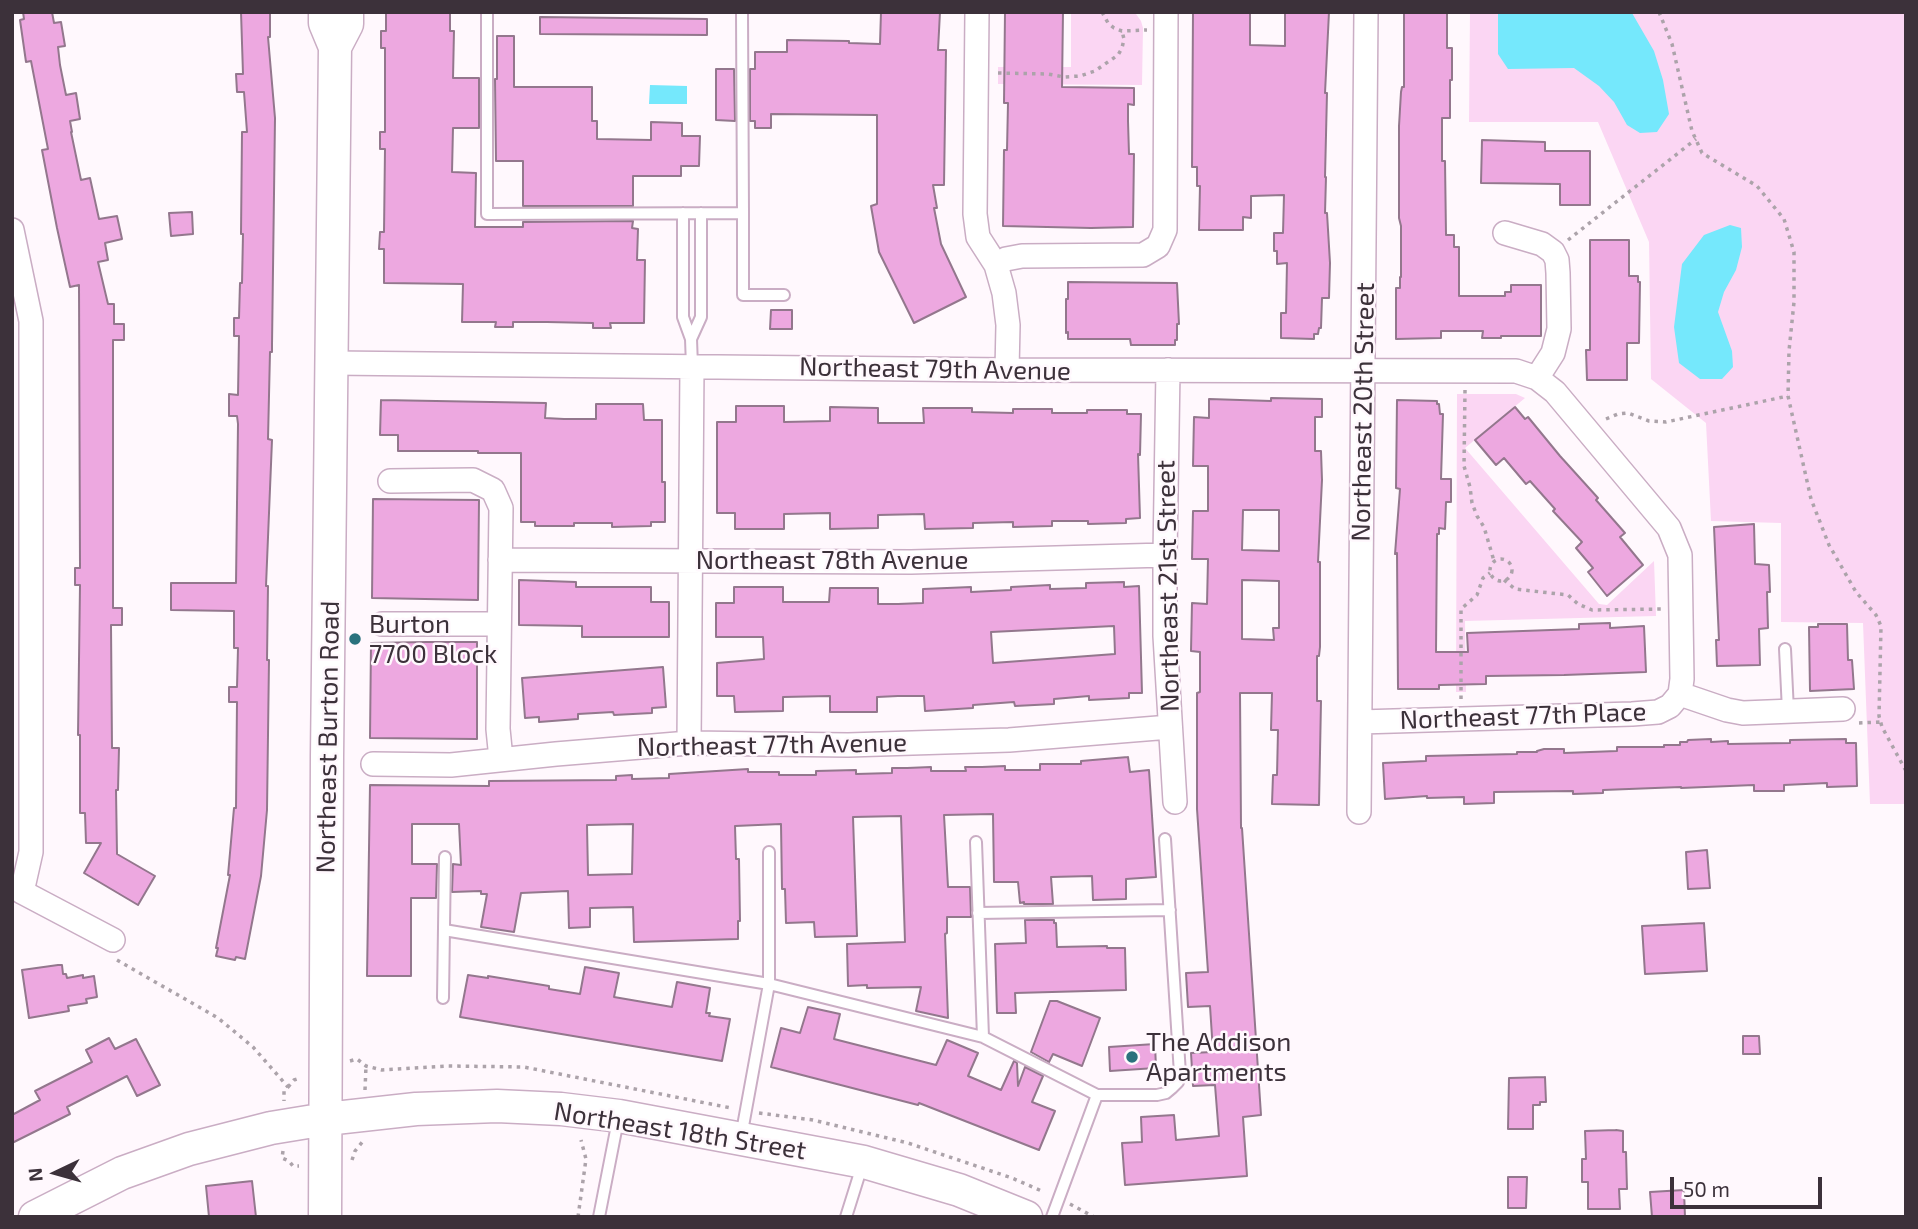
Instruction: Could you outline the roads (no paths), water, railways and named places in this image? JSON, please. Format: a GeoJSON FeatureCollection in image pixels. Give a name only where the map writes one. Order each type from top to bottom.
{"type":"FeatureCollection","features":[{"type":"Feature","properties":{"kind":"main road","name":"Northeast Burton Road"},"geometry":{"type":"LineString","coordinates":[[324,1217],[335,47],[325,23],[325,12]]}},
{"type":"Feature","properties":{"kind":"main road","name":"Northeast Burton Road"},"geometry":{"type":"LineString","coordinates":[[335,47],[347,24],[347,12]]}},
{"type":"Feature","properties":{"kind":"main road","name":"Northeast 18th Street"},"geometry":{"type":"LineString","coordinates":[[326,1119],[416,1109],[497,1106],[561,1109],[619,1116],[864,1162],[959,1189],[1026,1217]]}},
{"type":"Feature","properties":{"kind":"main road"},"geometry":{"type":"LineString","coordinates":[[35,1217],[122,1173],[189,1149],[284,1125],[326,1119]]}},
{"type":"Feature","properties":{"kind":"street"},"geometry":{"type":"LineString","coordinates":[[977,12],[975,214],[978,237],[996,265],[1004,293],[1008,325],[1007,370]]}},
{"type":"Feature","properties":{"kind":"street","name":"Northeast 20th Street"},"geometry":{"type":"LineString","coordinates":[[1359,813],[1366,12]]}},
{"type":"Feature","properties":{"kind":"street"},"geometry":{"type":"LineString","coordinates":[[996,265],[1006,259],[1022,256],[1143,255],[1158,246],[1165,230],[1166,21]]}},
{"type":"Feature","properties":{"kind":"street"},"geometry":{"type":"LineString","coordinates":[[12,230],[31,320],[31,852],[17,896],[113,940]]}},
{"type":"Feature","properties":{"kind":"street"},"geometry":{"type":"LineString","coordinates":[[1504,233],[1542,244],[1553,252],[1558,273],[1559,329],[1553,353],[1537,377],[1555,392],[1669,528],[1680,555],[1680,694],[1743,713],[1843,709]]}},
{"type":"Feature","properties":{"kind":"street","name":"Northeast 79th Avenue"},"geometry":{"type":"LineString","coordinates":[[332,363],[1007,370],[1516,371],[1537,377]]}},
{"type":"Feature","properties":{"kind":"street"},"geometry":{"type":"LineString","coordinates":[[689,743],[692,366]]}},
{"type":"Feature","properties":{"kind":"street","name":"Northeast 21st Street"},"geometry":{"type":"LineString","coordinates":[[1168,370],[1164,555],[1175,802]]}},
{"type":"Feature","properties":{"kind":"street"},"geometry":{"type":"LineString","coordinates":[[390,481],[473,480],[493,490],[501,508],[498,729],[501,759]]}},
{"type":"Feature","properties":{"kind":"street","name":"Northeast 78th Avenue"},"geometry":{"type":"LineString","coordinates":[[500,560],[911,562],[1164,555]]}},
{"type":"Feature","properties":{"kind":"street"},"geometry":{"type":"LineString","coordinates":[[382,624],[499,624]]}},
{"type":"Feature","properties":{"kind":"street","name":"Northeast 77th Place"},"geometry":{"type":"LineString","coordinates":[[1360,722],[1658,712],[1670,706],[1680,694]]}},
{"type":"Feature","properties":{"kind":"street","name":"Northeast 77th Avenue"},"geometry":{"type":"LineString","coordinates":[[373,764],[451,765],[689,743],[929,743],[1009,740],[1170,727]]}},
{"type":"Feature","properties":{"kind":"lane"},"geometry":{"type":"LineString","coordinates":[[486,12],[487,214],[743,213]]}},
{"type":"Feature","properties":{"kind":"lane"},"geometry":{"type":"LineString","coordinates":[[743,12],[743,295],[784,295]]}},
{"type":"Feature","properties":{"kind":"lane"},"geometry":{"type":"LineString","coordinates":[[683,213],[683,317],[691,339],[692,366]]}},
{"type":"Feature","properties":{"kind":"lane"},"geometry":{"type":"LineString","coordinates":[[691,339],[701,317],[701,214]]}},
{"type":"Feature","properties":{"kind":"lane"},"geometry":{"type":"LineString","coordinates":[[1784,649],[1788,711]]}},
{"type":"Feature","properties":{"kind":"lane"},"geometry":{"type":"LineString","coordinates":[[444,930],[769,984],[982,1037],[1097,1095],[1157,1095],[1172,1088],[1178,1082],[1180,1074],[1165,839]]}},
{"type":"Feature","properties":{"kind":"lane"},"geometry":{"type":"LineString","coordinates":[[976,842],[982,1037]]}},
{"type":"Feature","properties":{"kind":"lane"},"geometry":{"type":"LineString","coordinates":[[740,1138],[769,984],[769,852]]}},
{"type":"Feature","properties":{"kind":"lane"},"geometry":{"type":"LineString","coordinates":[[443,998],[445,857]]}},
{"type":"Feature","properties":{"kind":"lane"},"geometry":{"type":"LineString","coordinates":[[978,913],[1170,910]]}},
{"type":"Feature","properties":{"kind":"lane"},"geometry":{"type":"LineString","coordinates":[[1052,1217],[1097,1095]]}},
{"type":"Feature","properties":{"kind":"lane"},"geometry":{"type":"LineString","coordinates":[[599,1217],[619,1116]]}},
{"type":"Feature","properties":{"kind":"lane"},"geometry":{"type":"LineString","coordinates":[[846,1217],[864,1162]]}},
{"type":"Feature","properties":{"kind":"water"},"geometry":{"type":"Polygon","coordinates":[[[1498,12],[1632,13],[1654,51],[1663,80],[1669,114],[1657,132],[1640,133],[1627,125],[1614,102],[1599,86],[1574,68],[1508,69],[1498,54],[1498,12]]]}},
{"type":"Feature","properties":{"kind":"water"},"geometry":{"type":"Polygon","coordinates":[[[650,85],[687,86],[687,104],[649,104],[650,85]]]}},
{"type":"Feature","properties":{"kind":"water"},"geometry":{"type":"Polygon","coordinates":[[[1730,225],[1741,228],[1742,247],[1736,270],[1724,292],[1718,312],[1732,351],[1733,367],[1722,379],[1700,379],[1679,363],[1674,327],[1682,264],[1704,235],[1730,225]]]}},
{"type":"Feature","properties":{"kind":"place","name":"Burton 7700 Block"},"geometry":{"type":"Point","coordinates":[355,639]}},
{"type":"Feature","properties":{"kind":"place","name":"The Addison Apartments"},"geometry":{"type":"Point","coordinates":[1132,1057]}}]}
